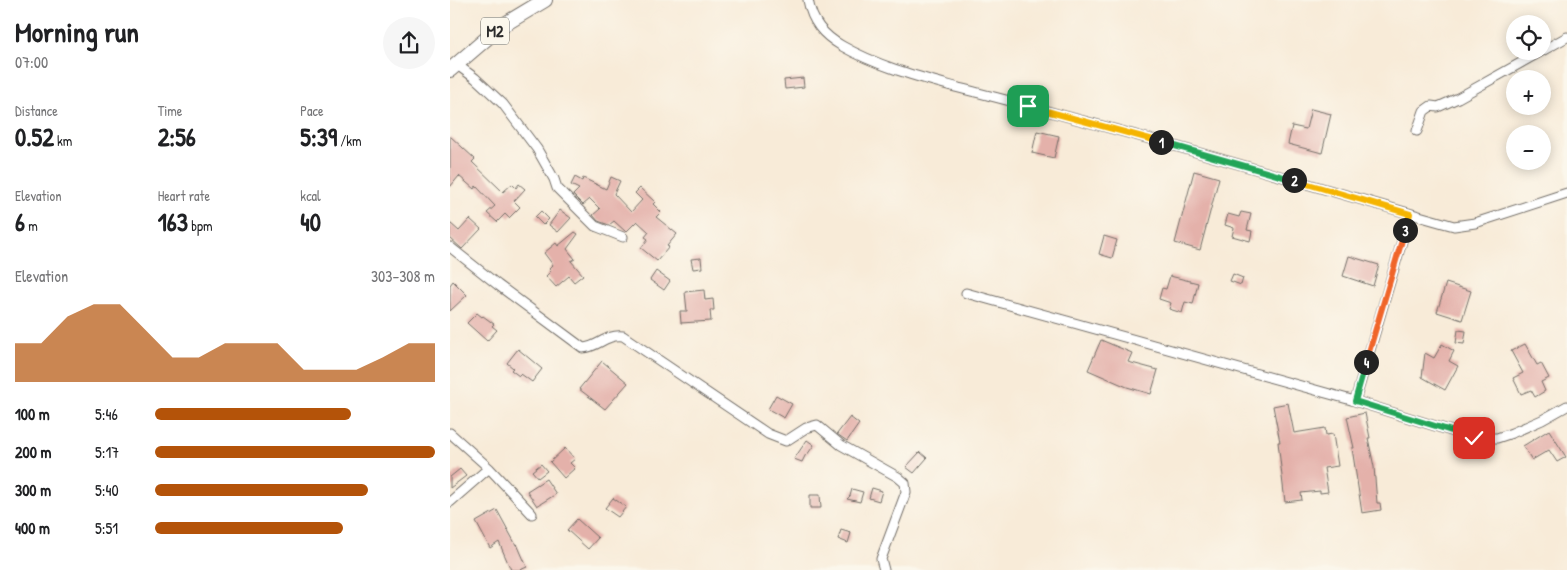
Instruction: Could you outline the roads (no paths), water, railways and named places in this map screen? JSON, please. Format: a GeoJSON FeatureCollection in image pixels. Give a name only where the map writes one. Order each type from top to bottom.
{"type":"FeatureCollection","features":[{"type":"Feature","properties":{"kind":"highway","name":"M2"},"geometry":{"type":"LineString","coordinates":[[453,67],[500,27],[545,0]]}},
{"type":"Feature","properties":{"kind":"street"},"geometry":{"type":"LineString","coordinates":[[808,0],[810,13],[827,36],[844,47],[892,69],[1158,141],[1454,226],[1475,224],[1567,193]]}},
{"type":"Feature","properties":{"kind":"street"},"geometry":{"type":"LineString","coordinates":[[1417,131],[1424,112],[1431,106],[1438,107],[1458,98],[1567,37]]}},
{"type":"Feature","properties":{"kind":"street"},"geometry":{"type":"LineString","coordinates":[[453,67],[475,78],[503,104],[537,149],[557,188],[595,226],[623,236]]}},
{"type":"Feature","properties":{"kind":"street"},"geometry":{"type":"LineString","coordinates":[[1355,401],[1410,214]]}},
{"type":"Feature","properties":{"kind":"street"},"geometry":{"type":"LineString","coordinates":[[450,247],[583,348],[590,348],[614,335],[623,336],[768,434],[786,441],[806,428],[817,425],[841,444],[898,477],[904,483],[906,492],[881,559],[884,570]]}},
{"type":"Feature","properties":{"kind":"street"},"geometry":{"type":"LineString","coordinates":[[966,293],[1355,401],[1474,438],[1497,438],[1512,433],[1542,420],[1567,406]]}},
{"type":"Feature","properties":{"kind":"street"},"geometry":{"type":"LineString","coordinates":[[450,433],[489,468],[532,514]]}},
{"type":"Feature","properties":{"kind":"street"},"geometry":{"type":"LineString","coordinates":[[450,502],[489,468]]}}]}
